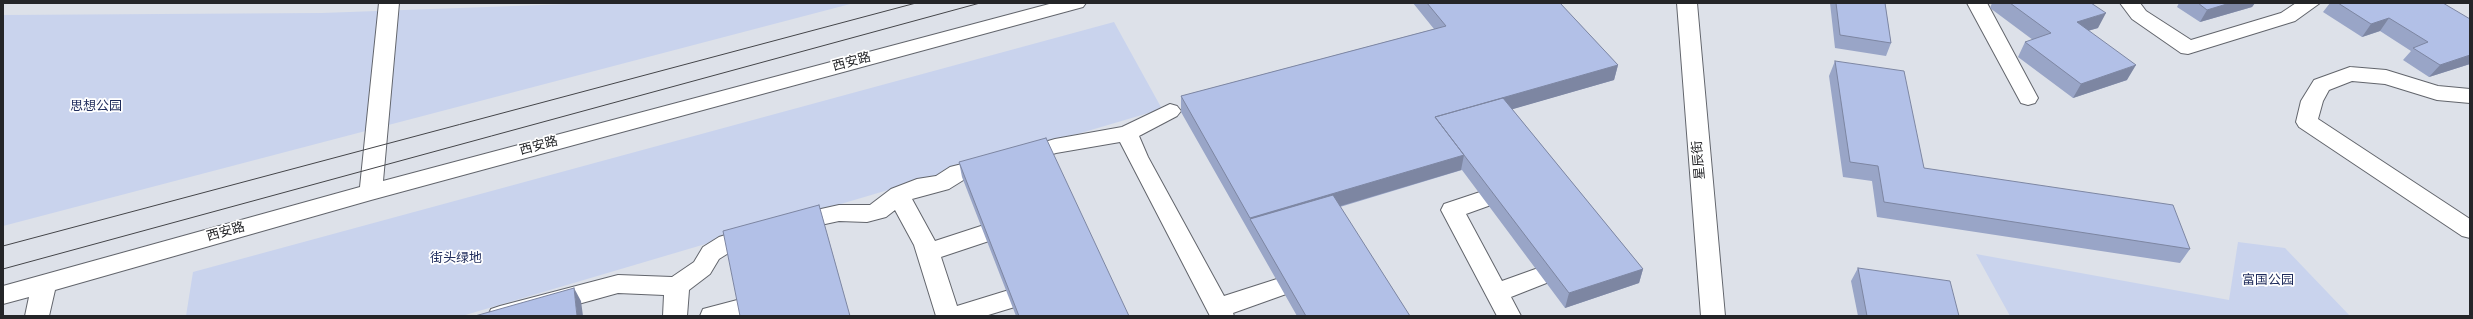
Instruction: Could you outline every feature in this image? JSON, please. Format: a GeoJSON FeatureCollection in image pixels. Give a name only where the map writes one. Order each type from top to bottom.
{"type":"FeatureCollection","features":[{"type":"Feature","properties":{"kind":"street"},"geometry":{"type":"LineString","coordinates":[[371,192],[389,3]]}},
{"type":"Feature","properties":{"kind":"street","name":"西安路"},"geometry":{"type":"LineString","coordinates":[[3,295],[371,192],[1076,3]]}},
{"type":"Feature","properties":{"kind":"street","name":"星辰街"},"geometry":{"type":"LineString","coordinates":[[1687,3],[1713,316]]}},
{"type":"Feature","properties":{"kind":"street"},"geometry":{"type":"LineString","coordinates":[[1977,3],[2028,98]]}},
{"type":"Feature","properties":{"kind":"street"},"geometry":{"type":"LineString","coordinates":[[2130,3],[2139,15],[2188,48],[2288,17],[2310,3]]}},
{"type":"Feature","properties":{"kind":"street"},"geometry":{"type":"LineString","coordinates":[[2470,96],[2437,92],[2386,77],[2350,74],[2321,85],[2312,102],[2307,122],[2470,230]]}},
{"type":"Feature","properties":{"kind":"street"},"geometry":{"type":"LineString","coordinates":[[500,316],[618,284],[677,286],[702,268],[711,253],[727,243],[789,224],[839,213],[867,214],[878,211],[899,195],[925,185],[941,183],[958,173],[982,168],[1055,146],[1127,133],[1170,111]]}},
{"type":"Feature","properties":{"kind":"street"},"geometry":{"type":"LineString","coordinates":[[1127,133],[1137,157],[1220,312],[1280,287]]}},
{"type":"Feature","properties":{"kind":"street"},"geometry":{"type":"LineString","coordinates":[[899,195],[928,252],[948,316]]}},
{"type":"Feature","properties":{"kind":"street"},"geometry":{"type":"LineString","coordinates":[[1483,199],[1452,210],[1509,316]]}},
{"type":"Feature","properties":{"kind":"street"},"geometry":{"type":"LineString","coordinates":[[928,252],[984,234]]}},
{"type":"Feature","properties":{"kind":"street"},"geometry":{"type":"LineString","coordinates":[[1496,293],[1541,276]]}},
{"type":"Feature","properties":{"kind":"street"},"geometry":{"type":"LineString","coordinates":[[38,316],[44,284]]}},
{"type":"Feature","properties":{"kind":"street"},"geometry":{"type":"LineString","coordinates":[[675,316],[677,286]]}},
{"type":"Feature","properties":{"kind":"street"},"geometry":{"type":"LineString","coordinates":[[956,316],[1009,299]]}},
{"type":"Feature","properties":{"kind":"street"},"geometry":{"type":"LineString","coordinates":[[712,316],[741,308]]}},
{"type":"Feature","properties":{"kind":"green space","name":"思想公园"},"geometry":{"type":"Polygon","coordinates":[[[597,3],[854,3],[3,226],[3,15],[322,13],[597,3]]]}},
{"type":"Feature","properties":{"kind":"green space","name":"街头绿地"},"geometry":{"type":"Polygon","coordinates":[[[1114,22],[1162,109],[462,316],[186,316],[193,272],[1114,22]]]}},
{"type":"Feature","properties":{"kind":"green space","name":"富国公园"},"geometry":{"type":"Polygon","coordinates":[[[2238,242],[2285,248],[2350,316],[2010,316],[1976,254],[2229,300],[2238,242]]]}},
{"type":"Feature","properties":{"kind":"building"},"geometry":{"type":"Polygon","coordinates":[[[1427,3],[1560,3],[1618,65],[1435,117],[1464,155],[1250,218],[1181,96],[1446,26],[1427,3]]]}},
{"type":"Feature","properties":{"kind":"building"},"geometry":{"type":"Polygon","coordinates":[[[1836,3],[1885,3],[1891,43],[1840,35],[1836,3]]]}},
{"type":"Feature","properties":{"kind":"building"},"geometry":{"type":"Polygon","coordinates":[[[2010,3],[2091,3],[2106,13],[2077,22],[2136,65],[2081,84],[2025,42],[2051,33],[2010,3]]]}},
{"type":"Feature","properties":{"kind":"building"},"geometry":{"type":"Polygon","coordinates":[[[2198,3],[2230,3],[2207,10],[2198,3]]]}},
{"type":"Feature","properties":{"kind":"building"},"geometry":{"type":"Polygon","coordinates":[[[2338,3],[2443,3],[2470,19],[2470,55],[2440,65],[2413,48],[2428,42],[2389,18],[2371,24],[2338,3]]]}},
{"type":"Feature","properties":{"kind":"building"},"geometry":{"type":"Polygon","coordinates":[[[1835,61],[1904,71],[1924,168],[2173,205],[2190,249],[1884,202],[1878,166],[1850,162],[1835,61]]]}},
{"type":"Feature","properties":{"kind":"building"},"geometry":{"type":"Polygon","coordinates":[[[1503,98],[1643,269],[1569,293],[1435,117],[1503,98]]]}},
{"type":"Feature","properties":{"kind":"building"},"geometry":{"type":"Polygon","coordinates":[[[1046,138],[1129,316],[1019,316],[959,162],[1046,138]]]}},
{"type":"Feature","properties":{"kind":"building"},"geometry":{"type":"Polygon","coordinates":[[[1333,195],[1410,316],[1306,316],[1250,219],[1333,195]]]}},
{"type":"Feature","properties":{"kind":"building"},"geometry":{"type":"Polygon","coordinates":[[[819,205],[850,316],[740,316],[723,231],[819,205]]]}},
{"type":"Feature","properties":{"kind":"building"},"geometry":{"type":"Polygon","coordinates":[[[1858,268],[1950,281],[1959,316],[1867,316],[1858,268]]]}},
{"type":"Feature","properties":{"kind":"building"},"geometry":{"type":"Polygon","coordinates":[[[574,288],[577,316],[475,316],[574,288]]]}},
{"type":"Feature","properties":{"kind":"tram line"},"geometry":{"type":"LineString","coordinates":[[3,246],[916,3]]}},
{"type":"Feature","properties":{"kind":"tram line"},"geometry":{"type":"LineString","coordinates":[[3,269],[980,3]]}}]}
